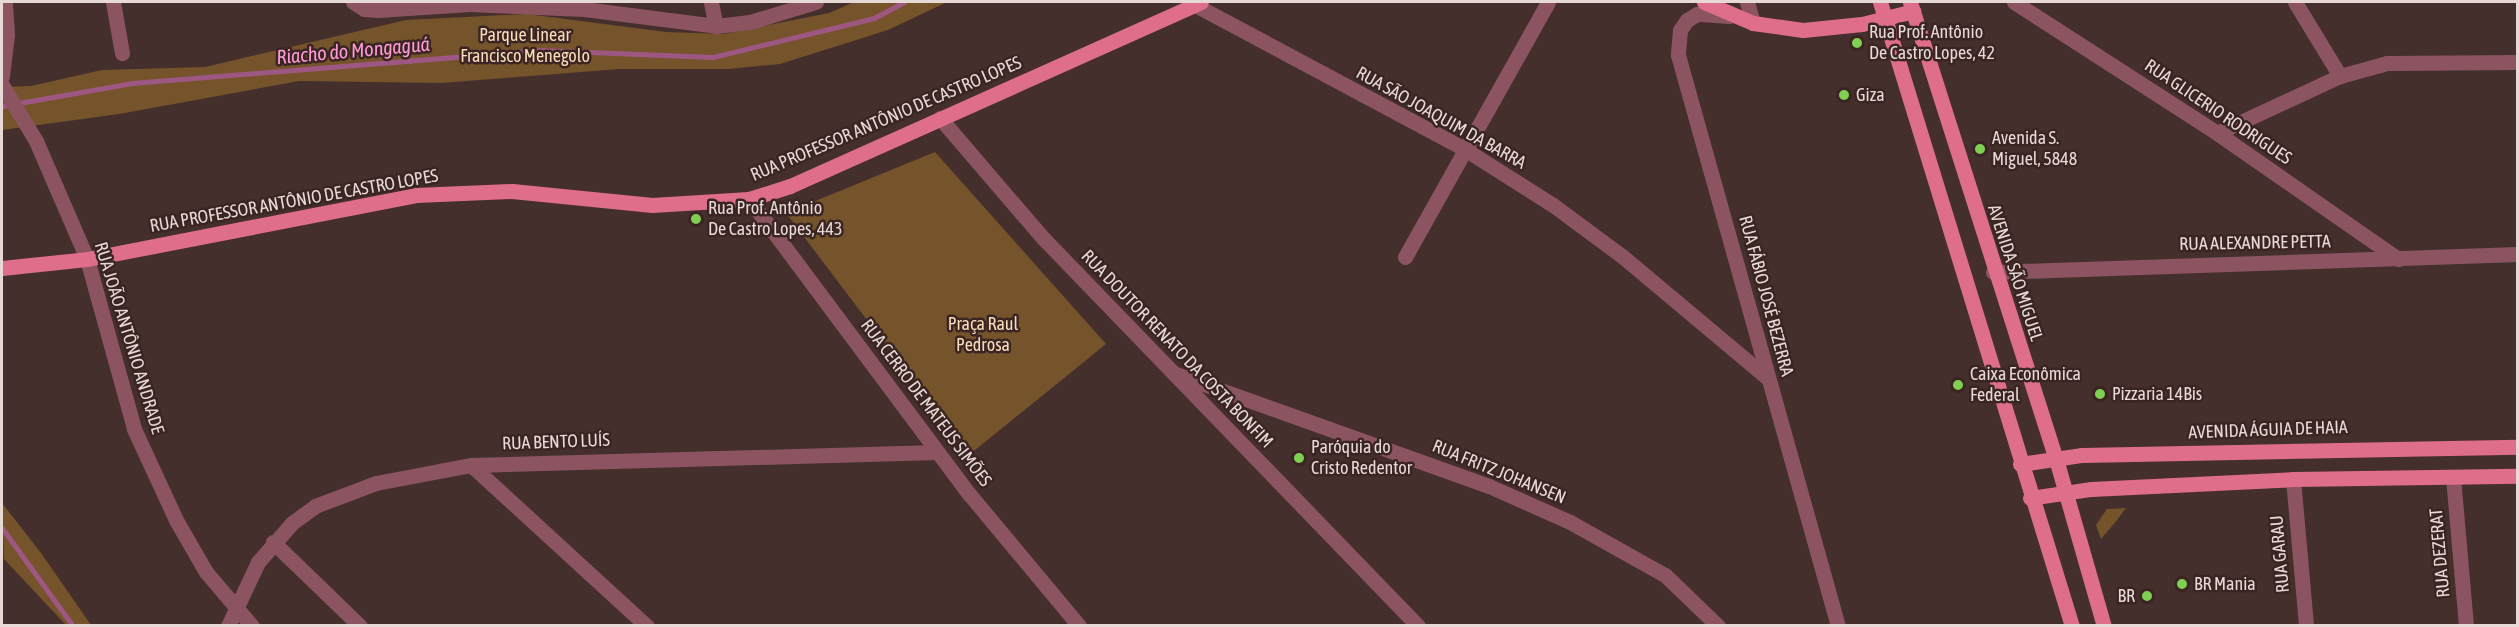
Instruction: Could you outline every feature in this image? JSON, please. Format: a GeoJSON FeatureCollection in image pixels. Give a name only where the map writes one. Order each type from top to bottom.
{"type":"FeatureCollection","features":[{"type":"Feature","properties":{"kind":"main road"},"geometry":{"type":"LineString","coordinates":[[1704,2],[1729,16],[1753,23],[1803,30],[1885,20],[1911,6]]}},
{"type":"Feature","properties":{"kind":"main road"},"geometry":{"type":"LineString","coordinates":[[1880,2],[2030,498],[2072,626]]}},
{"type":"Feature","properties":{"kind":"main road","name":"RUA PROFESSOR ANTÔNIO DE CASTRO LOPES"},"geometry":{"type":"LineString","coordinates":[[2,268],[87,259],[416,195],[512,191],[652,205],[749,199],[790,186],[1198,3]]}},
{"type":"Feature","properties":{"kind":"main road","name":"AVENIDA SÃO MIGUEL"},"geometry":{"type":"LineString","coordinates":[[1911,6],[1993,272],[2056,459],[2104,626]]}},
{"type":"Feature","properties":{"kind":"main road","name":"AVENIDA ÁGUIA DE HAIA"},"geometry":{"type":"LineString","coordinates":[[2020,464],[2082,455],[2309,448],[2517,447]]}},
{"type":"Feature","properties":{"kind":"main road"},"geometry":{"type":"LineString","coordinates":[[2030,498],[2065,492],[2294,479],[2517,476]]}},
{"type":"Feature","properties":{"kind":"street"},"geometry":{"type":"LineString","coordinates":[[2,76],[7,34],[5,2]]}},
{"type":"Feature","properties":{"kind":"street"},"geometry":{"type":"LineString","coordinates":[[114,2],[122,53]]}},
{"type":"Feature","properties":{"kind":"street"},"geometry":{"type":"LineString","coordinates":[[353,2],[364,9],[378,10],[469,4],[573,8],[716,26],[750,22],[816,2]]}},
{"type":"Feature","properties":{"kind":"street"},"geometry":{"type":"LineString","coordinates":[[711,2],[716,26]]}},
{"type":"Feature","properties":{"kind":"street"},"geometry":{"type":"LineString","coordinates":[[1405,257],[1548,2]]}},
{"type":"Feature","properties":{"kind":"street"},"geometry":{"type":"LineString","coordinates":[[1747,2],[1753,23]]}},
{"type":"Feature","properties":{"kind":"street","name":"RUA GLICERIO RODRIGUES"},"geometry":{"type":"LineString","coordinates":[[2014,2],[2035,8],[2398,259]]}},
{"type":"Feature","properties":{"kind":"street"},"geometry":{"type":"LineString","coordinates":[[2295,2],[2340,76]]}},
{"type":"Feature","properties":{"kind":"street","name":"RUA SÃO JOAQUIM DA BARRA"},"geometry":{"type":"LineString","coordinates":[[1198,3],[1466,150],[1553,205],[1622,256],[1766,377]]}},
{"type":"Feature","properties":{"kind":"street","name":"RUA FÁBIO JOSÉ BEZERRA"},"geometry":{"type":"LineString","coordinates":[[1729,16],[1697,15],[1688,20],[1680,30],[1678,55],[1715,178],[1766,377],[1838,626]]}},
{"type":"Feature","properties":{"kind":"street"},"geometry":{"type":"LineString","coordinates":[[2217,133],[2340,76],[2387,63],[2517,62]]}},
{"type":"Feature","properties":{"kind":"street","name":"RUA JOÃO ANTÔNIO ANDRADE"},"geometry":{"type":"LineString","coordinates":[[2,85],[36,141],[87,259],[134,429],[176,520],[206,572],[252,626]]}},
{"type":"Feature","properties":{"kind":"street","name":"RUA DOUTOR RENATO DA COSTA BONFIM"},"geometry":{"type":"LineString","coordinates":[[940,118],[1043,238],[1418,626]]}},
{"type":"Feature","properties":{"kind":"street","name":"RUA CERRO DE MATEUS SIMÕES"},"geometry":{"type":"LineString","coordinates":[[749,199],[937,452],[1079,626]]}},
{"type":"Feature","properties":{"kind":"street","name":"RUA ALEXANDRE PETTA"},"geometry":{"type":"LineString","coordinates":[[1993,272],[2517,254]]}},
{"type":"Feature","properties":{"kind":"street","name":"RUA FRITZ JOHANSEN"},"geometry":{"type":"LineString","coordinates":[[1173,373],[1489,486],[1570,522],[1665,575],[1718,626]]}},
{"type":"Feature","properties":{"kind":"street","name":"RUA BENTO LUÍS"},"geometry":{"type":"LineString","coordinates":[[228,626],[235,608],[273,542],[315,506],[344,492],[408,475],[471,465],[937,452]]}},
{"type":"Feature","properties":{"kind":"street"},"geometry":{"type":"LineString","coordinates":[[471,465],[647,626]]}},
{"type":"Feature","properties":{"kind":"street","name":"RUA DEZERAT"},"geometry":{"type":"LineString","coordinates":[[2453,477],[2466,626]]}},
{"type":"Feature","properties":{"kind":"street","name":"RUA GARAU"},"geometry":{"type":"LineString","coordinates":[[2294,479],[2306,626]]}},
{"type":"Feature","properties":{"kind":"street"},"geometry":{"type":"LineString","coordinates":[[273,542],[360,626]]}},
{"type":"Feature","properties":{"kind":"green space","name":"Parque Linear Francisco Menegolo"},"geometry":{"type":"Polygon","coordinates":[[[854,2],[947,2],[888,30],[780,64],[728,69],[619,69],[442,83],[299,81],[119,114],[2,130],[2,87],[31,86],[102,70],[205,67],[406,20],[527,14],[666,32],[723,34],[829,13],[854,2]]]}},
{"type":"Feature","properties":{"kind":"green space","name":"Praça Raul Pedrosa"},"geometry":{"type":"Polygon","coordinates":[[[935,152],[1106,344],[969,455],[786,213],[935,152]]]}},
{"type":"Feature","properties":{"kind":"green space"},"geometry":{"type":"Polygon","coordinates":[[[2,503],[41,553],[91,625],[66,625],[4,559],[2,503]]]}},
{"type":"Feature","properties":{"kind":"green space"},"geometry":{"type":"Polygon","coordinates":[[[2126,508],[2101,539],[2096,525],[2107,509],[2126,508]]]}},
{"type":"Feature","properties":{"kind":"waterway","name":"Riacho do Mongaguá"},"geometry":{"type":"LineString","coordinates":[[2,106],[132,83],[539,50],[713,57],[874,18],[904,2]]}},
{"type":"Feature","properties":{"kind":"waterway"},"geometry":{"type":"LineString","coordinates":[[2,528],[73,626]]}},
{"type":"Feature","properties":{"kind":"place","name":"Rua Prof. Antônio De Castro Lopes, 42"},"geometry":{"type":"Point","coordinates":[1857,43]}},
{"type":"Feature","properties":{"kind":"place","name":"Giza"},"geometry":{"type":"Point","coordinates":[1844,95]}},
{"type":"Feature","properties":{"kind":"place","name":"Avenida S. Miguel, 5848"},"geometry":{"type":"Point","coordinates":[1980,149]}},
{"type":"Feature","properties":{"kind":"place","name":"Rua Prof. Antônio De Castro Lopes, 443"},"geometry":{"type":"Point","coordinates":[696,219]}},
{"type":"Feature","properties":{"kind":"place","name":"Caixa Econômica Federal"},"geometry":{"type":"Point","coordinates":[1958,385]}},
{"type":"Feature","properties":{"kind":"place","name":"Pizzaria 14Bis"},"geometry":{"type":"Point","coordinates":[2100,394]}},
{"type":"Feature","properties":{"kind":"place","name":"Paróquia do Cristo Redentor"},"geometry":{"type":"Point","coordinates":[1299,458]}},
{"type":"Feature","properties":{"kind":"place","name":"BR Mania"},"geometry":{"type":"Point","coordinates":[2182,584]}},
{"type":"Feature","properties":{"kind":"place","name":"BR"},"geometry":{"type":"Point","coordinates":[2147,596]}}]}
